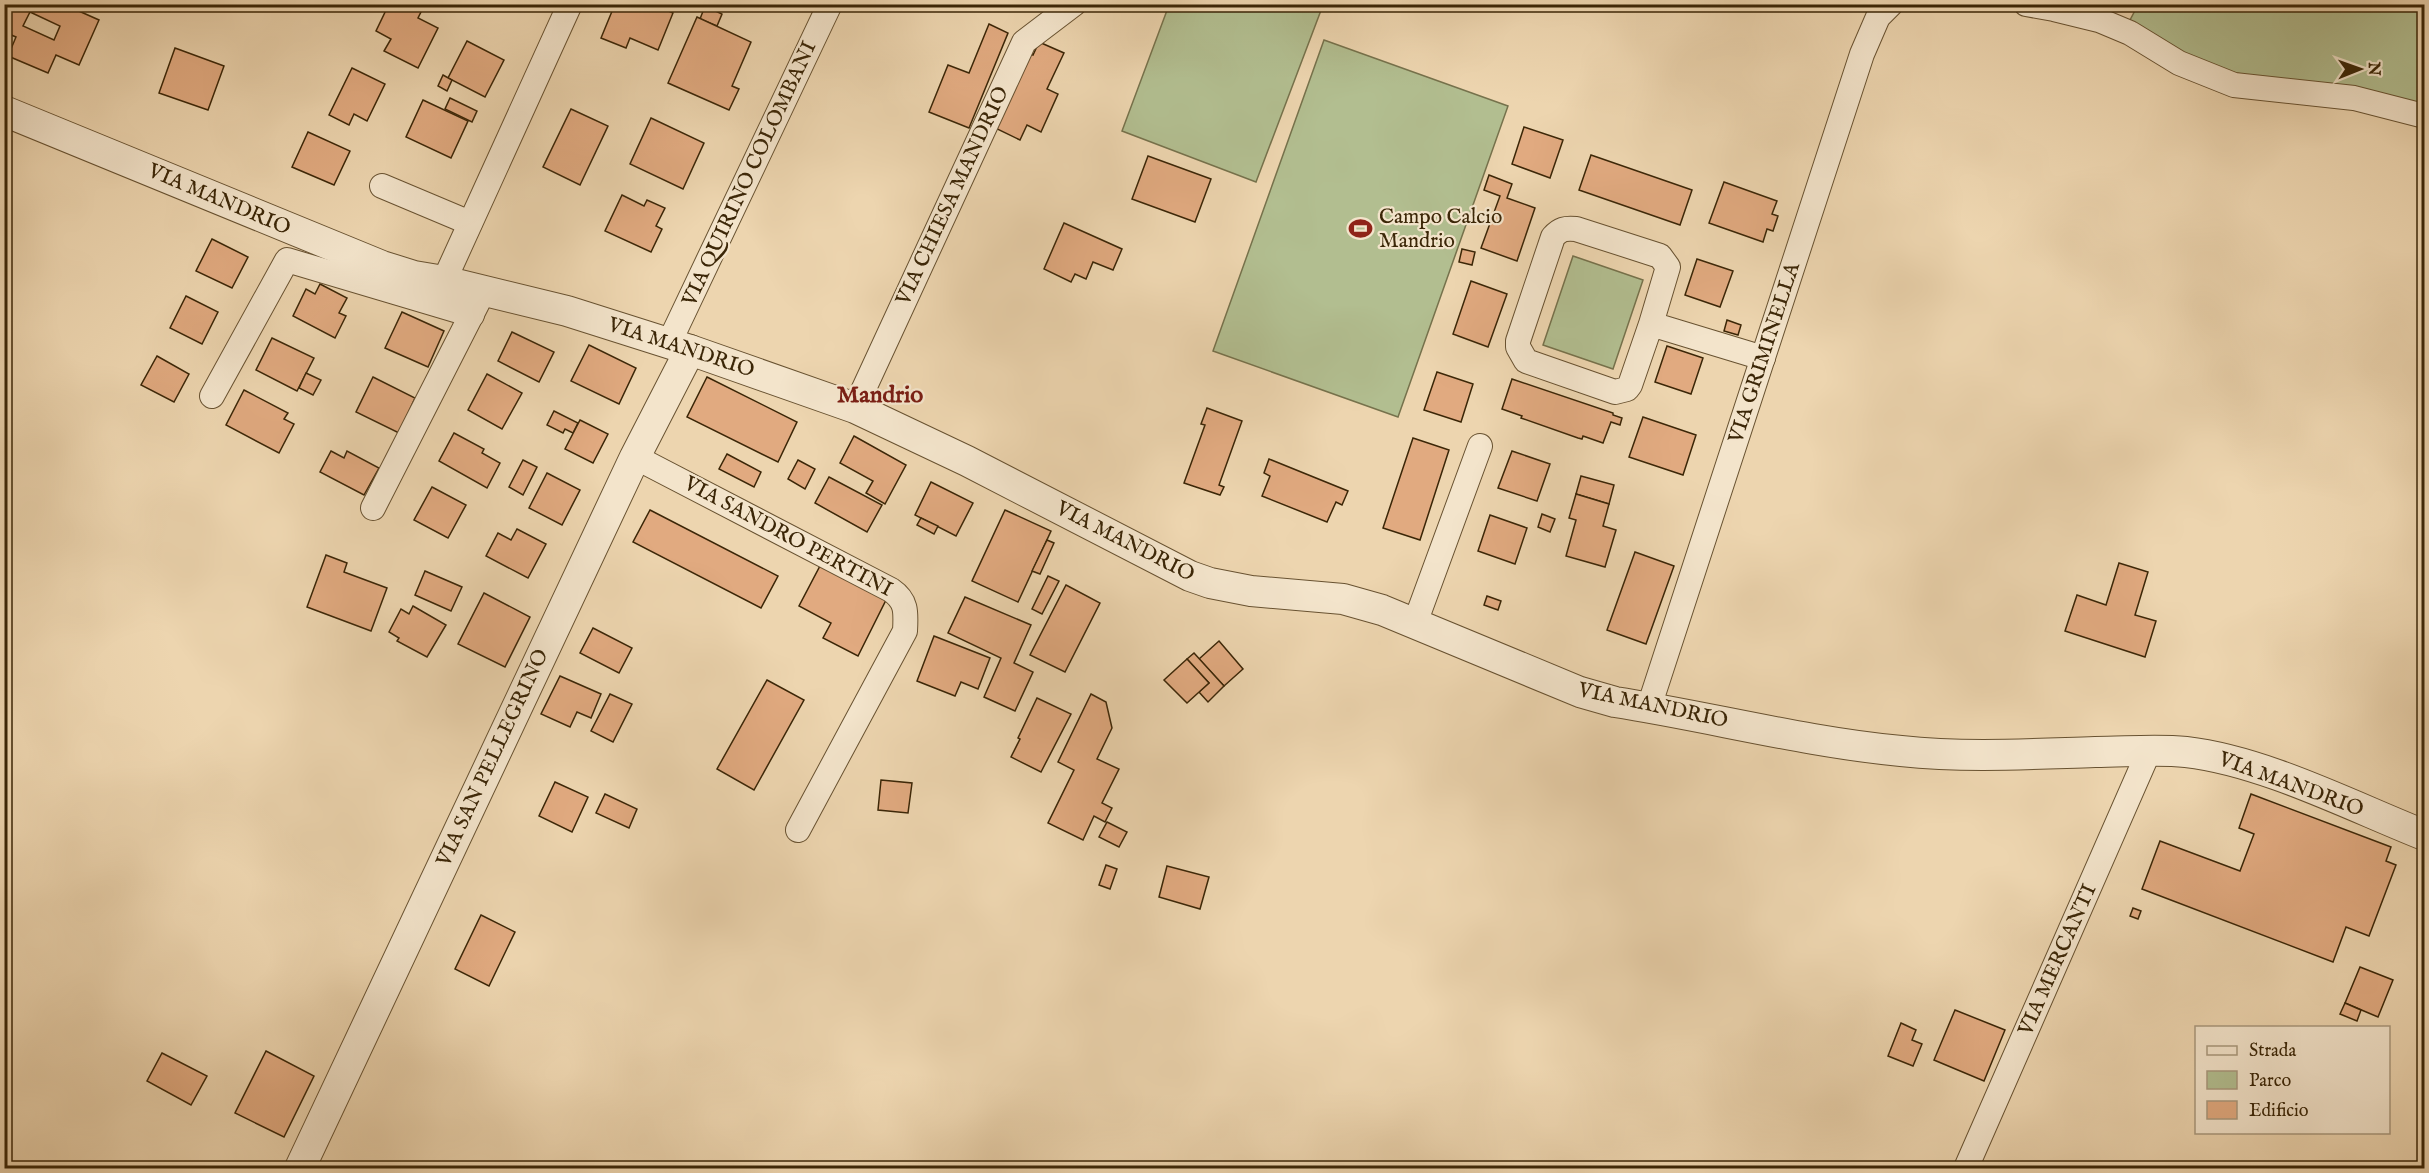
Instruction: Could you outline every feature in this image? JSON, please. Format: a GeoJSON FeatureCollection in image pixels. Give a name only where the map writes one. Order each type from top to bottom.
{"type":"FeatureCollection","features":[{"type":"Feature","properties":{"kind":"street"},"geometry":{"type":"LineString","coordinates":[[444,281],[570,4]]}},
{"type":"Feature","properties":{"kind":"street","name":"VIA QUIRINO COLOMBANI"},"geometry":{"type":"LineString","coordinates":[[680,346],[830,4]]}},
{"type":"Feature","properties":{"kind":"street","name":"VIA CHIESA MANDRIO"},"geometry":{"type":"LineString","coordinates":[[855,408],[1024,42],[1074,4]]}},
{"type":"Feature","properties":{"kind":"street","name":"VIA GRIMINELLA"},"geometry":{"type":"LineString","coordinates":[[1649,707],[1862,54],[1878,17],[1891,4]]}},
{"type":"Feature","properties":{"kind":"street"},"geometry":{"type":"LineString","coordinates":[[2026,4],[2054,9],[2130,33],[2179,63],[2234,85],[2354,98],[2424,116]]}},
{"type":"Feature","properties":{"kind":"street","name":"VIA MANDRIO"},"geometry":{"type":"LineString","coordinates":[[4,111],[324,244],[414,276],[444,281],[477,304],[567,311],[680,346],[855,408],[967,461],[1190,576],[1251,591],[1343,599],[1415,623],[1580,692],[1616,702],[1817,739],[1902,752],[1974,754],[2169,751],[2209,756],[2260,770],[2424,835]]}},
{"type":"Feature","properties":{"kind":"street"},"geometry":{"type":"LineString","coordinates":[[382,186],[470,223]]}},
{"type":"Feature","properties":{"kind":"street"},"geometry":{"type":"LineString","coordinates":[[1565,228],[1576,229],[1660,256],[1668,267],[1651,324],[1630,386],[1615,392],[1526,361],[1518,347],[1553,237],[1565,228]]}},
{"type":"Feature","properties":{"kind":"street"},"geometry":{"type":"LineString","coordinates":[[212,396],[287,260],[477,304],[373,508]]}},
{"type":"Feature","properties":{"kind":"street"},"geometry":{"type":"LineString","coordinates":[[1651,324],[1763,358]]}},
{"type":"Feature","properties":{"kind":"street","name":"VIA SAN PELLEGRINO"},"geometry":{"type":"LineString","coordinates":[[300,1168],[635,457],[680,346]]}},
{"type":"Feature","properties":{"kind":"street"},"geometry":{"type":"LineString","coordinates":[[1415,623],[1480,447]]}},
{"type":"Feature","properties":{"kind":"street","name":"VIA SANDRO PERTINI"},"geometry":{"type":"LineString","coordinates":[[635,457],[891,590],[905,604],[905,631],[798,830]]}},
{"type":"Feature","properties":{"kind":"street","name":"VIA MERCANTI"},"geometry":{"type":"LineString","coordinates":[[1966,1168],[2149,751]]}},
{"type":"Feature","properties":{"kind":"green space"},"geometry":{"type":"Polygon","coordinates":[[[1169,5],[1323,5],[1256,182],[1122,131],[1169,5]]]}},
{"type":"Feature","properties":{"kind":"green space"},"geometry":{"type":"Polygon","coordinates":[[[2138,5],[2424,5],[2424,114],[2355,95],[2220,70],[2122,35],[2138,5]]]}},
{"type":"Feature","properties":{"kind":"green space","name":"Campo Calcio Mandrio"},"geometry":{"type":"Polygon","coordinates":[[[1324,40],[1508,106],[1398,417],[1213,351],[1324,40]]]}},
{"type":"Feature","properties":{"kind":"green space"},"geometry":{"type":"Polygon","coordinates":[[[1573,256],[1643,280],[1613,369],[1543,345],[1573,256]]]}},
{"type":"Feature","properties":{"kind":"building"},"geometry":{"type":"Polygon","coordinates":[[[7,4],[63,4],[99,20],[79,65],[56,55],[48,73],[8,56],[16,37],[4,32],[4,11],[7,4]],[[30,12],[23,26],[54,40],[60,26],[30,12]]]}},
{"type":"Feature","properties":{"kind":"building"},"geometry":{"type":"Polygon","coordinates":[[[389,4],[416,4],[423,8],[418,18],[438,28],[418,68],[384,51],[391,39],[376,31],[389,4]]]}},
{"type":"Feature","properties":{"kind":"building"},"geometry":{"type":"Polygon","coordinates":[[[615,4],[653,4],[673,13],[658,50],[630,38],[626,48],[601,38],[615,4]]]}},
{"type":"Feature","properties":{"kind":"building"},"geometry":{"type":"Polygon","coordinates":[[[705,6],[722,14],[717,26],[700,19],[705,6]]]}},
{"type":"Feature","properties":{"kind":"building"},"geometry":{"type":"Polygon","coordinates":[[[697,17],[751,42],[732,86],[739,89],[729,110],[668,83],[697,17]]]}},
{"type":"Feature","properties":{"kind":"building"},"geometry":{"type":"Polygon","coordinates":[[[989,24],[1008,33],[969,128],[929,112],[948,65],[969,73],[989,24]]]}},
{"type":"Feature","properties":{"kind":"building"},"geometry":{"type":"Polygon","coordinates":[[[467,41],[504,60],[485,97],[448,78],[467,41]]]}},
{"type":"Feature","properties":{"kind":"building"},"geometry":{"type":"Polygon","coordinates":[[[1039,42],[1064,53],[1047,89],[1058,94],[1041,132],[1027,125],[1020,140],[991,126],[1025,52],[1033,55],[1039,42]]]}},
{"type":"Feature","properties":{"kind":"building"},"geometry":{"type":"Polygon","coordinates":[[[175,48],[224,66],[208,110],[159,93],[175,48]]]}},
{"type":"Feature","properties":{"kind":"building"},"geometry":{"type":"Polygon","coordinates":[[[352,68],[385,84],[367,121],[354,114],[349,125],[329,115],[352,68]]]}},
{"type":"Feature","properties":{"kind":"building"},"geometry":{"type":"Polygon","coordinates":[[[443,75],[452,80],[447,91],[438,86],[443,75]]]}},
{"type":"Feature","properties":{"kind":"building"},"geometry":{"type":"Polygon","coordinates":[[[450,98],[477,111],[472,122],[445,109],[450,98]]]}},
{"type":"Feature","properties":{"kind":"building"},"geometry":{"type":"Polygon","coordinates":[[[423,100],[468,121],[451,158],[406,137],[423,100]]]}},
{"type":"Feature","properties":{"kind":"building"},"geometry":{"type":"Polygon","coordinates":[[[571,109],[608,126],[580,185],[543,167],[571,109]]]}},
{"type":"Feature","properties":{"kind":"building"},"geometry":{"type":"Polygon","coordinates":[[[651,118],[704,143],[683,189],[630,164],[651,118]]]}},
{"type":"Feature","properties":{"kind":"building"},"geometry":{"type":"Polygon","coordinates":[[[1524,127],[1563,140],[1550,178],[1512,164],[1524,127]]]}},
{"type":"Feature","properties":{"kind":"building"},"geometry":{"type":"Polygon","coordinates":[[[308,132],[350,151],[334,185],[292,167],[308,132]]]}},
{"type":"Feature","properties":{"kind":"building"},"geometry":{"type":"Polygon","coordinates":[[[1591,155],[1692,190],[1680,225],[1579,190],[1591,155]]]}},
{"type":"Feature","properties":{"kind":"building"},"geometry":{"type":"Polygon","coordinates":[[[1148,156],[1211,179],[1195,222],[1132,199],[1148,156]]]}},
{"type":"Feature","properties":{"kind":"building"},"geometry":{"type":"Polygon","coordinates":[[[1489,175],[1512,184],[1507,198],[1535,208],[1517,261],[1481,248],[1500,196],[1484,190],[1489,175]]]}},
{"type":"Feature","properties":{"kind":"building"},"geometry":{"type":"Polygon","coordinates":[[[1724,182],[1777,201],[1772,214],[1778,216],[1773,231],[1767,229],[1763,242],[1709,223],[1724,182]]]}},
{"type":"Feature","properties":{"kind":"building"},"geometry":{"type":"Polygon","coordinates":[[[622,195],[644,206],[647,200],[665,208],[656,226],[662,229],[651,252],[605,231],[622,195]]]}},
{"type":"Feature","properties":{"kind":"building"},"geometry":{"type":"Polygon","coordinates":[[[1064,223],[1122,249],[1113,270],[1093,262],[1086,279],[1075,274],[1071,282],[1044,269],[1064,223]]]}},
{"type":"Feature","properties":{"kind":"building"},"geometry":{"type":"Polygon","coordinates":[[[212,239],[248,257],[232,288],[196,271],[212,239]]]}},
{"type":"Feature","properties":{"kind":"building"},"geometry":{"type":"Polygon","coordinates":[[[1462,249],[1475,252],[1472,265],[1459,262],[1462,249]]]}},
{"type":"Feature","properties":{"kind":"building"},"geometry":{"type":"Polygon","coordinates":[[[1697,259],[1733,271],[1720,307],[1685,295],[1697,259]]]}},
{"type":"Feature","properties":{"kind":"building"},"geometry":{"type":"Polygon","coordinates":[[[1471,281],[1507,294],[1488,347],[1453,334],[1471,281]]]}},
{"type":"Feature","properties":{"kind":"building"},"geometry":{"type":"Polygon","coordinates":[[[320,284],[347,298],[339,313],[346,316],[335,338],[293,316],[306,289],[315,294],[320,284]]]}},
{"type":"Feature","properties":{"kind":"building"},"geometry":{"type":"Polygon","coordinates":[[[186,296],[218,312],[202,344],[170,328],[186,296]]]}},
{"type":"Feature","properties":{"kind":"building"},"geometry":{"type":"Polygon","coordinates":[[[402,312],[444,331],[428,367],[385,348],[402,312]]]}},
{"type":"Feature","properties":{"kind":"building"},"geometry":{"type":"Polygon","coordinates":[[[1727,320],[1741,325],[1738,335],[1724,331],[1727,320]]]}},
{"type":"Feature","properties":{"kind":"building"},"geometry":{"type":"Polygon","coordinates":[[[512,332],[554,352],[539,382],[498,361],[512,332]]]}},
{"type":"Feature","properties":{"kind":"building"},"geometry":{"type":"Polygon","coordinates":[[[272,338],[314,358],[297,391],[256,370],[272,338]]]}},
{"type":"Feature","properties":{"kind":"building"},"geometry":{"type":"Polygon","coordinates":[[[589,345],[636,368],[619,404],[571,381],[589,345]]]}},
{"type":"Feature","properties":{"kind":"building"},"geometry":{"type":"Polygon","coordinates":[[[1667,346],[1703,358],[1691,394],[1655,382],[1667,346]]]}},
{"type":"Feature","properties":{"kind":"building"},"geometry":{"type":"Polygon","coordinates":[[[157,356],[189,374],[174,402],[141,385],[157,356]]]}},
{"type":"Feature","properties":{"kind":"building"},"geometry":{"type":"Polygon","coordinates":[[[1437,372],[1473,384],[1461,422],[1424,410],[1437,372]]]}},
{"type":"Feature","properties":{"kind":"building"},"geometry":{"type":"Polygon","coordinates":[[[306,373],[321,380],[313,395],[299,388],[306,373]]]}},
{"type":"Feature","properties":{"kind":"building"},"geometry":{"type":"Polygon","coordinates":[[[487,374],[522,393],[502,429],[468,410],[487,374]]]}},
{"type":"Feature","properties":{"kind":"building"},"geometry":{"type":"Polygon","coordinates":[[[373,377],[415,398],[399,433],[356,412],[373,377]]]}},
{"type":"Feature","properties":{"kind":"building"},"geometry":{"type":"Polygon","coordinates":[[[707,377],[797,422],[778,462],[687,417],[707,377]]]}},
{"type":"Feature","properties":{"kind":"building"},"geometry":{"type":"Polygon","coordinates":[[[1512,379],[1613,413],[1622,418],[1620,425],[1611,422],[1603,443],[1583,436],[1582,439],[1578,438],[1521,418],[1522,416],[1502,409],[1512,379]]]}},
{"type":"Feature","properties":{"kind":"building"},"geometry":{"type":"Polygon","coordinates":[[[244,390],[288,413],[284,419],[294,424],[279,453],[226,425],[244,390]]]}},
{"type":"Feature","properties":{"kind":"building"},"geometry":{"type":"Polygon","coordinates":[[[1207,408],[1242,421],[1219,485],[1224,487],[1220,495],[1184,483],[1205,425],[1201,424],[1207,408]]]}},
{"type":"Feature","properties":{"kind":"building"},"geometry":{"type":"Polygon","coordinates":[[[554,411],[578,423],[573,433],[565,429],[563,433],[547,425],[554,411]]]}},
{"type":"Feature","properties":{"kind":"building"},"geometry":{"type":"Polygon","coordinates":[[[1643,417],[1696,435],[1683,475],[1629,457],[1643,417]]]}},
{"type":"Feature","properties":{"kind":"building"},"geometry":{"type":"Polygon","coordinates":[[[580,420],[608,434],[593,463],[565,449],[580,420]]]}},
{"type":"Feature","properties":{"kind":"building"},"geometry":{"type":"Polygon","coordinates":[[[454,433],[484,449],[482,453],[500,463],[487,488],[439,461],[454,433]]]}},
{"type":"Feature","properties":{"kind":"building"},"geometry":{"type":"Polygon","coordinates":[[[854,436],[906,465],[885,504],[866,493],[873,481],[840,463],[854,436]]]}},
{"type":"Feature","properties":{"kind":"building"},"geometry":{"type":"Polygon","coordinates":[[[1413,438],[1449,450],[1420,540],[1383,528],[1413,438]]]}},
{"type":"Feature","properties":{"kind":"building"},"geometry":{"type":"Polygon","coordinates":[[[331,451],[344,458],[347,451],[379,468],[364,495],[320,472],[331,451]]]}},
{"type":"Feature","properties":{"kind":"building"},"geometry":{"type":"Polygon","coordinates":[[[1512,451],[1550,464],[1537,501],[1498,488],[1512,451]]]}},
{"type":"Feature","properties":{"kind":"building"},"geometry":{"type":"Polygon","coordinates":[[[727,454],[761,472],[754,487],[719,469],[727,454]]]}},
{"type":"Feature","properties":{"kind":"building"},"geometry":{"type":"Polygon","coordinates":[[[1269,459],[1348,491],[1342,505],[1336,502],[1327,522],[1262,496],[1270,476],[1264,473],[1269,459]]]}},
{"type":"Feature","properties":{"kind":"building"},"geometry":{"type":"Polygon","coordinates":[[[523,460],[537,467],[523,495],[509,487],[523,460]]]}},
{"type":"Feature","properties":{"kind":"building"},"geometry":{"type":"Polygon","coordinates":[[[798,460],[815,469],[805,489],[788,479],[798,460]]]}},
{"type":"Feature","properties":{"kind":"building"},"geometry":{"type":"Polygon","coordinates":[[[547,473],[580,490],[562,525],[529,508],[547,473]]]}},
{"type":"Feature","properties":{"kind":"building"},"geometry":{"type":"Polygon","coordinates":[[[1581,476],[1614,485],[1609,504],[1576,494],[1581,476]]]}},
{"type":"Feature","properties":{"kind":"building"},"geometry":{"type":"Polygon","coordinates":[[[829,477],[882,505],[867,532],[815,503],[829,477]]]}},
{"type":"Feature","properties":{"kind":"building"},"geometry":{"type":"Polygon","coordinates":[[[931,482],[973,503],[956,536],[915,515],[931,482]]]}},
{"type":"Feature","properties":{"kind":"building"},"geometry":{"type":"Polygon","coordinates":[[[432,487],[466,505],[448,538],[414,520],[432,487]]]}},
{"type":"Feature","properties":{"kind":"building"},"geometry":{"type":"Polygon","coordinates":[[[1576,494],[1609,504],[1603,526],[1616,530],[1605,567],[1566,556],[1576,520],[1569,518],[1576,494]]]}},
{"type":"Feature","properties":{"kind":"building"},"geometry":{"type":"Polygon","coordinates":[[[650,510],[778,576],[761,608],[633,542],[650,510]]]}},
{"type":"Feature","properties":{"kind":"building"},"geometry":{"type":"Polygon","coordinates":[[[1005,510],[1051,531],[1018,602],[972,581],[1005,510]]]}},
{"type":"Feature","properties":{"kind":"building"},"geometry":{"type":"Polygon","coordinates":[[[1542,514],[1555,519],[1550,532],[1538,527],[1542,514]]]}},
{"type":"Feature","properties":{"kind":"building"},"geometry":{"type":"Polygon","coordinates":[[[1490,515],[1527,528],[1515,564],[1478,551],[1490,515]]]}},
{"type":"Feature","properties":{"kind":"building"},"geometry":{"type":"Polygon","coordinates":[[[921,518],[938,526],[934,534],[917,525],[921,518]]]}},
{"type":"Feature","properties":{"kind":"building"},"geometry":{"type":"Polygon","coordinates":[[[517,529],[546,544],[528,578],[486,556],[498,533],[511,540],[517,529]]]}},
{"type":"Feature","properties":{"kind":"building"},"geometry":{"type":"Polygon","coordinates":[[[1047,540],[1054,543],[1040,574],[1032,571],[1047,540]]]}},
{"type":"Feature","properties":{"kind":"building"},"geometry":{"type":"Polygon","coordinates":[[[1635,552],[1674,566],[1646,644],[1607,630],[1635,552]]]}},
{"type":"Feature","properties":{"kind":"building"},"geometry":{"type":"Polygon","coordinates":[[[326,555],[347,563],[344,572],[387,588],[371,631],[307,607],[326,555]]]}},
{"type":"Feature","properties":{"kind":"building"},"geometry":{"type":"Polygon","coordinates":[[[2119,563],[2148,572],[2135,615],[2156,621],[2145,657],[2065,631],[2077,595],[2106,605],[2119,563]]]}},
{"type":"Feature","properties":{"kind":"building"},"geometry":{"type":"Polygon","coordinates":[[[821,564],[887,598],[858,656],[823,638],[831,623],[799,606],[821,564]]]}},
{"type":"Feature","properties":{"kind":"building"},"geometry":{"type":"Polygon","coordinates":[[[425,571],[462,587],[451,611],[415,595],[425,571]]]}},
{"type":"Feature","properties":{"kind":"building"},"geometry":{"type":"Polygon","coordinates":[[[1048,576],[1059,581],[1042,614],[1032,609],[1048,576]]]}},
{"type":"Feature","properties":{"kind":"building"},"geometry":{"type":"Polygon","coordinates":[[[1066,585],[1100,603],[1065,672],[1030,655],[1066,585]]]}},
{"type":"Feature","properties":{"kind":"building"},"geometry":{"type":"Polygon","coordinates":[[[484,593],[530,617],[505,667],[458,644],[484,593]]]}},
{"type":"Feature","properties":{"kind":"building"},"geometry":{"type":"Polygon","coordinates":[[[1487,596],[1501,601],[1498,610],[1484,605],[1487,596]]]}},
{"type":"Feature","properties":{"kind":"building"},"geometry":{"type":"Polygon","coordinates":[[[965,597],[1031,625],[1014,663],[1033,672],[1015,711],[984,697],[1001,658],[948,633],[965,597]]]}},
{"type":"Feature","properties":{"kind":"building"},"geometry":{"type":"Polygon","coordinates":[[[413,606],[446,625],[427,657],[397,641],[399,638],[389,632],[401,609],[409,614],[413,606]]]}},
{"type":"Feature","properties":{"kind":"building"},"geometry":{"type":"Polygon","coordinates":[[[593,628],[632,648],[619,673],[580,653],[593,628]]]}},
{"type":"Feature","properties":{"kind":"building"},"geometry":{"type":"Polygon","coordinates":[[[934,636],[990,658],[978,689],[961,682],[955,696],[917,681],[934,636]]]}},
{"type":"Feature","properties":{"kind":"building"},"geometry":{"type":"Polygon","coordinates":[[[1219,641],[1243,669],[1224,686],[1199,659],[1219,641]]]}},
{"type":"Feature","properties":{"kind":"building"},"geometry":{"type":"Polygon","coordinates":[[[1194,653],[1224,686],[1208,702],[1199,692],[1209,683],[1187,659],[1194,653]]]}},
{"type":"Feature","properties":{"kind":"building"},"geometry":{"type":"Polygon","coordinates":[[[1187,659],[1209,683],[1187,703],[1164,680],[1187,659]]]}},
{"type":"Feature","properties":{"kind":"building"},"geometry":{"type":"Polygon","coordinates":[[[560,676],[601,694],[591,718],[577,712],[570,727],[541,714],[560,676]]]}},
{"type":"Feature","properties":{"kind":"building"},"geometry":{"type":"Polygon","coordinates":[[[767,680],[804,700],[754,790],[717,769],[767,680]]]}},
{"type":"Feature","properties":{"kind":"building"},"geometry":{"type":"Polygon","coordinates":[[[610,694],[632,704],[613,742],[591,731],[610,694]]]}},
{"type":"Feature","properties":{"kind":"building"},"geometry":{"type":"Polygon","coordinates":[[[1091,694],[1106,702],[1112,728],[1097,759],[1119,769],[1102,803],[1112,808],[1105,822],[1094,816],[1083,840],[1048,823],[1074,770],[1058,762],[1091,694]]]}},
{"type":"Feature","properties":{"kind":"building"},"geometry":{"type":"Polygon","coordinates":[[[1037,698],[1071,714],[1041,772],[1011,757],[1037,698]]]}},
{"type":"Feature","properties":{"kind":"building"},"geometry":{"type":"Polygon","coordinates":[[[881,780],[912,783],[908,813],[878,810],[881,780]]]}},
{"type":"Feature","properties":{"kind":"building"},"geometry":{"type":"Polygon","coordinates":[[[555,782],[588,797],[572,832],[539,816],[555,782]]]}},
{"type":"Feature","properties":{"kind":"building"},"geometry":{"type":"Polygon","coordinates":[[[605,794],[637,809],[629,828],[596,813],[605,794]]]}},
{"type":"Feature","properties":{"kind":"building"},"geometry":{"type":"Polygon","coordinates":[[[2251,794],[2391,847],[2386,861],[2396,865],[2369,936],[2346,927],[2333,962],[2142,889],[2160,841],[2240,871],[2254,834],[2239,828],[2251,794]]]}},
{"type":"Feature","properties":{"kind":"building"},"geometry":{"type":"Polygon","coordinates":[[[1107,822],[1127,832],[1119,847],[1099,837],[1107,822]]]}},
{"type":"Feature","properties":{"kind":"building"},"geometry":{"type":"Polygon","coordinates":[[[1106,865],[1117,869],[1110,889],[1099,885],[1106,865]]]}},
{"type":"Feature","properties":{"kind":"building"},"geometry":{"type":"Polygon","coordinates":[[[1167,866],[1209,877],[1200,909],[1159,897],[1167,866]]]}},
{"type":"Feature","properties":{"kind":"building"},"geometry":{"type":"Polygon","coordinates":[[[2133,908],[2141,911],[2138,919],[2130,916],[2133,908]]]}},
{"type":"Feature","properties":{"kind":"building"},"geometry":{"type":"Polygon","coordinates":[[[481,915],[515,932],[489,986],[455,969],[481,915]]]}},
{"type":"Feature","properties":{"kind":"building"},"geometry":{"type":"Polygon","coordinates":[[[2360,967],[2393,980],[2378,1017],[2345,1003],[2360,967]]]}},
{"type":"Feature","properties":{"kind":"building"},"geometry":{"type":"Polygon","coordinates":[[[2345,1003],[2361,1010],[2357,1021],[2340,1014],[2345,1003]]]}},
{"type":"Feature","properties":{"kind":"building"},"geometry":{"type":"Polygon","coordinates":[[[1955,1010],[2005,1030],[1984,1081],[1934,1060],[1955,1010]]]}},
{"type":"Feature","properties":{"kind":"building"},"geometry":{"type":"Polygon","coordinates":[[[1901,1023],[1916,1030],[1912,1040],[1922,1044],[1913,1066],[1888,1056],[1901,1023]]]}},
{"type":"Feature","properties":{"kind":"building"},"geometry":{"type":"Polygon","coordinates":[[[266,1051],[314,1076],[284,1137],[235,1113],[266,1051]]]}},
{"type":"Feature","properties":{"kind":"building"},"geometry":{"type":"Polygon","coordinates":[[[162,1053],[207,1076],[191,1105],[147,1081],[162,1053]]]}},
{"type":"Feature","properties":{"kind":"place","name":"Campo Calcio Mandrio"},"geometry":{"type":"Point","coordinates":[1361,229]}},
{"type":"Feature","properties":{"kind":"district","name":"Mandrio"},"geometry":{"type":"Point","coordinates":[880,395]}}]}
